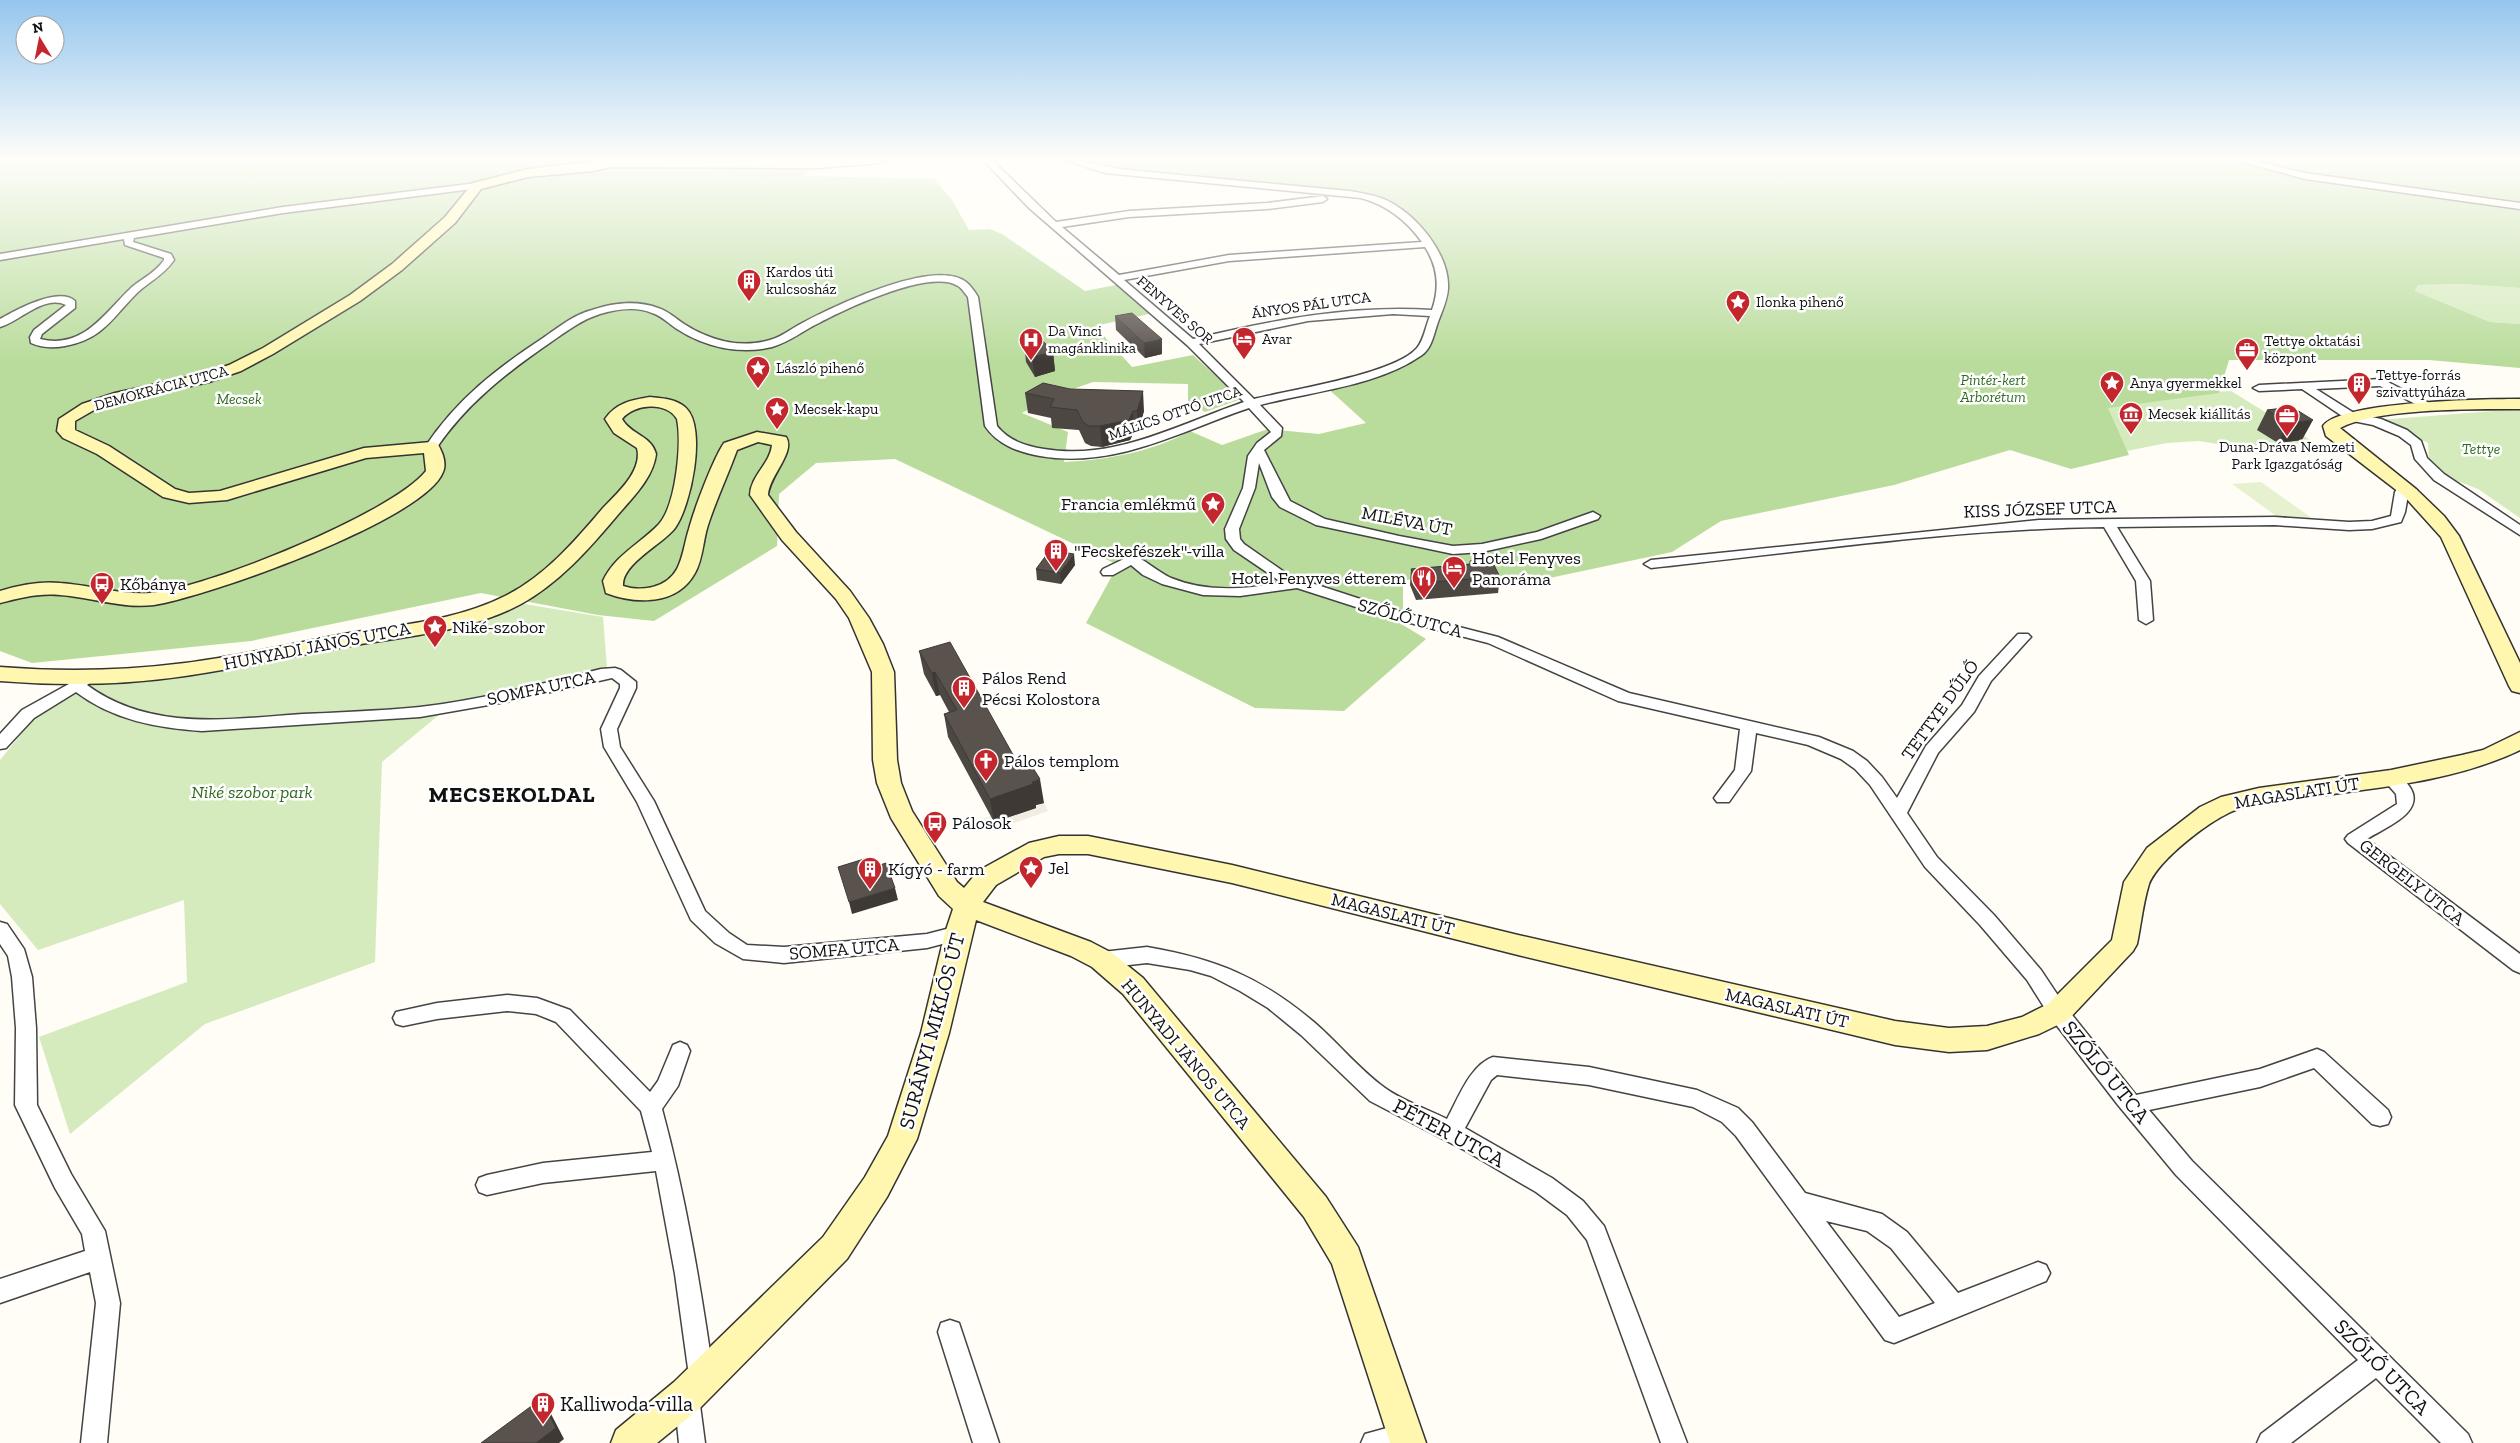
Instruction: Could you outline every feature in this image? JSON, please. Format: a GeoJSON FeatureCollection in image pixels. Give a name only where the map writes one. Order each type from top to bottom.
{"type":"FeatureCollection","features":[{"type":"Feature","properties":{"kind":"street"},"geometry":{"type":"LineString","coordinates":[[0,257],[172,227]]}},
{"type":"Feature","properties":{"kind":"street","name":"DEMOKRÁCIA UTCA"},"geometry":{"type":"LineString","coordinates":[[431,447],[364,453],[221,496],[188,498],[169,493],[103,450],[69,434],[65,431],[64,425],[67,419],[88,407],[115,398],[203,379],[235,368],[268,351],[355,298],[397,267],[442,227]]}},
{"type":"Feature","properties":{"kind":"street","name":"FENYVES SOR"},"geometry":{"type":"LineString","coordinates":[[1057,227],[1192,343],[1253,403]]}},
{"type":"Feature","properties":{"kind":"street","name":"MÁLICS OTTÓ UTCA"},"geometry":{"type":"LineString","coordinates":[[431,447],[465,404],[500,372],[573,322],[591,313],[623,307],[652,309],[704,339],[722,346],[749,347],[783,340],[805,326],[870,297],[902,284],[923,279],[950,280],[964,285],[971,292],[991,426],[1002,438],[1021,448],[1066,456],[1114,452],[1253,403],[1379,372],[1401,363],[1422,350],[1443,288],[1436,257],[1414,227]]}},
{"type":"Feature","properties":{"kind":"street"},"geometry":{"type":"LineString","coordinates":[[0,324],[34,305],[63,300],[70,301],[71,306],[38,332],[35,337],[36,341],[54,344],[69,342],[88,337],[101,328],[135,290],[163,269],[169,260],[168,256],[128,243],[130,234]]}},
{"type":"Feature","properties":{"kind":"street"},"geometry":{"type":"LineString","coordinates":[[1115,279],[1229,258],[1428,244]]}},
{"type":"Feature","properties":{"kind":"street","name":"ÁNYOS PÁL UTCA"},"geometry":{"type":"LineString","coordinates":[[1192,343],[1290,321],[1340,314],[1380,310],[1436,313]]}},
{"type":"Feature","properties":{"kind":"street"},"geometry":{"type":"LineString","coordinates":[[2259,388],[2382,382],[2431,407]]}},
{"type":"Feature","properties":{"kind":"street"},"geometry":{"type":"LineString","coordinates":[[2303,385],[2354,417],[2377,422],[2412,439],[2417,444],[2421,459],[2439,477],[2520,531]]}},
{"type":"Feature","properties":{"kind":"street","name":"HUNYADI JÁNOS UTCA"},"geometry":{"type":"LineString","coordinates":[[0,674],[84,681],[209,666],[444,622],[487,611],[512,601],[536,585],[584,540],[629,490],[644,467],[647,452],[644,445],[614,424],[613,419],[616,414],[636,404],[647,402],[664,403],[679,409],[685,419],[687,440],[679,505],[668,525],[615,572],[611,584],[613,589],[621,593],[638,596],[658,593],[671,586],[686,572],[699,525],[730,447],[757,438],[780,441],[778,454],[761,477],[759,495],[774,518],[843,595],[859,618],[883,672],[885,760],[889,783],[900,812],[948,889],[963,920],[1032,928],[1102,960],[1133,986],[1314,1207],[1346,1258],[1407,1439]]}},
{"type":"Feature","properties":{"kind":"street","name":"SZŐLŐ UTCA"},"geometry":{"type":"LineString","coordinates":[[1253,403],[1276,428],[1277,433],[1254,456],[1260,468],[1249,488],[1232,529],[1233,539],[1239,547],[1258,562],[1294,584],[1392,614],[1493,640],[1624,697],[1813,741],[1848,755],[1862,765],[1876,781],[1910,835],[1931,862],[1987,920],[2028,968],[2058,1012],[2131,1105],[2184,1168],[2459,1443]]}},
{"type":"Feature","properties":{"kind":"street"},"geometry":{"type":"LineString","coordinates":[[2520,404],[2431,407],[2337,420],[2331,426],[2332,432],[2357,453],[2410,490],[2438,519],[2450,536],[2520,686]]}},
{"type":"Feature","properties":{"kind":"street"},"geometry":{"type":"LineString","coordinates":[[0,597],[30,589],[49,588],[136,601],[192,592],[218,583],[340,533],[397,506],[427,484],[434,474],[436,461],[431,447]]}},
{"type":"Feature","properties":{"kind":"street","name":"MILÉVA ÚT"},"geometry":{"type":"LineString","coordinates":[[1260,468],[1278,497],[1300,514],[1321,522],[1453,550],[1482,548],[1541,535],[1593,516]]}},
{"type":"Feature","properties":{"kind":"street","name":"KISS JÓZSEF UTCA"},"geometry":{"type":"LineString","coordinates":[[1651,564],[1983,528],[2038,524],[2109,525],[2275,521],[2372,525],[2396,519],[2400,509],[2400,496],[2402,492],[2410,490]]}},
{"type":"Feature","properties":{"kind":"street"},"geometry":{"type":"LineString","coordinates":[[2109,525],[2143,582],[2142,598],[2146,620]]}},
{"type":"Feature","properties":{"kind":"street"},"geometry":{"type":"LineString","coordinates":[[1108,572],[1132,559],[1149,573],[1210,591],[1241,593],[1270,590],[1294,584]]}},
{"type":"Feature","properties":{"kind":"street","name":"TETTYE DŰLŐ"},"geometry":{"type":"LineString","coordinates":[[1898,814],[1932,750],[1968,708],[1985,679],[2023,637]]}},
{"type":"Feature","properties":{"kind":"street","name":"SOMFA UTCA"},"geometry":{"type":"LineString","coordinates":[[84,681],[98,702],[138,717],[168,724],[202,726],[420,712],[511,696],[601,674],[615,673],[628,682],[628,688],[610,730],[612,747],[645,801],[698,915],[722,938],[743,952],[784,955],[927,941],[963,920]]}},
{"type":"Feature","properties":{"kind":"street"},"geometry":{"type":"LineString","coordinates":[[0,744],[28,714],[84,681]]}},
{"type":"Feature","properties":{"kind":"street"},"geometry":{"type":"LineString","coordinates":[[1723,798],[1743,771],[1749,727]]}},
{"type":"Feature","properties":{"kind":"street","name":"MAGASLATI ÚT"},"geometry":{"type":"LineString","coordinates":[[963,920],[978,887],[987,878],[1009,864],[1038,849],[1059,845],[1088,845],[1232,874],[1518,945],[1895,1033],[1949,1040],[1988,1038],[2029,1026],[2058,1012],[2124,944],[2137,882],[2156,854],[2209,813],[2230,803],[2259,796],[2391,778],[2491,755],[2520,739]]}},
{"type":"Feature","properties":{"kind":"street","name":"GERGELY UTCA"},"geometry":{"type":"LineString","coordinates":[[2391,778],[2406,793],[2408,799],[2404,806],[2354,839],[2520,965]]}},
{"type":"Feature","properties":{"kind":"street","name":"SURÁNYI MIKLÓS ÚT"},"geometry":{"type":"LineString","coordinates":[[629,1443],[694,1388],[835,1248],[876,1187],[902,1139],[935,1032],[963,920]]}},
{"type":"Feature","properties":{"kind":"street"},"geometry":{"type":"LineString","coordinates":[[0,928],[17,954],[22,977],[26,1028],[26,1105],[62,1181],[93,1231],[108,1303],[94,1443]]}},
{"type":"Feature","properties":{"kind":"street","name":"PÉTER UTCA"},"geometry":{"type":"LineString","coordinates":[[1102,960],[1147,955],[1190,962],[1218,971],[1240,982],[1275,1002],[1378,1095],[1451,1132],[1551,1191],[1575,1208],[1596,1234],[1674,1443]]}},
{"type":"Feature","properties":{"kind":"street"},"geometry":{"type":"LineString","coordinates":[[402,1018],[438,1011],[507,1003],[546,1010],[563,1016],[651,1107],[665,1160],[687,1274],[694,1388],[692,1443]]}},
{"type":"Feature","properties":{"kind":"street"},"geometry":{"type":"LineString","coordinates":[[651,1107],[668,1086],[680,1051]]}},
{"type":"Feature","properties":{"kind":"street"},"geometry":{"type":"LineString","coordinates":[[2131,1105],[2260,1078],[2317,1058],[2380,1117]]}},
{"type":"Feature","properties":{"kind":"street"},"geometry":{"type":"LineString","coordinates":[[1451,1132],[1484,1074],[1493,1066],[1589,1076],[1697,1098],[1730,1115],[1744,1129],[1894,1331],[2038,1273]]}},
{"type":"Feature","properties":{"kind":"street"},"geometry":{"type":"LineString","coordinates":[[487,1185],[543,1173],[665,1160]]}},
{"type":"Feature","properties":{"kind":"street"},"geometry":{"type":"LineString","coordinates":[[1798,1201],[1822,1210],[1851,1214],[1874,1222],[1899,1240],[1954,1307]]}},
{"type":"Feature","properties":{"kind":"street"},"geometry":{"type":"LineString","coordinates":[[0,1291],[99,1258]]}},
{"type":"Feature","properties":{"kind":"street"},"geometry":{"type":"LineString","coordinates":[[950,1332],[986,1443]]}},
{"type":"Feature","properties":{"kind":"street"},"geometry":{"type":"LineString","coordinates":[[2270,1443],[2376,1362]]}},
{"type":"Feature","properties":{"kind":"street"},"geometry":{"type":"LineString","coordinates":[[1374,1443],[1407,1439]]}},
{"type":"Feature","properties":{"kind":"green space","name":"Mecsek"},"geometry":{"type":"Polygon","coordinates":[[[0,227],[967,227],[969,230],[990,229],[1002,234],[1085,291],[1116,285],[1149,314],[1095,326],[1132,367],[1193,355],[1241,399],[1205,412],[1188,402],[1188,384],[1093,382],[1056,395],[1022,413],[1068,432],[1064,462],[1129,454],[1145,450],[1190,431],[1222,445],[1268,429],[1319,434],[1366,423],[1324,385],[1379,372],[1422,351],[1436,313],[1440,272],[1421,236],[1411,227],[2520,227],[2520,288],[2461,284],[2418,285],[2415,291],[2490,322],[2520,324],[2520,368],[2429,360],[2229,360],[2219,393],[2108,408],[2129,455],[2071,469],[2010,450],[1894,485],[1721,521],[1672,552],[1526,583],[1492,574],[1403,580],[1403,625],[1426,639],[1344,711],[1255,708],[1086,623],[1118,565],[895,459],[816,463],[779,494],[777,546],[654,621],[598,615],[481,593],[251,641],[32,663],[0,651],[0,227]]]}},
{"type":"Feature","properties":{"kind":"green space"},"geometry":{"type":"Polygon","coordinates":[[[2461,284],[2520,288],[2520,324],[2490,322],[2415,291],[2418,285],[2461,284]]]}},
{"type":"Feature","properties":{"kind":"green space"},"geometry":{"type":"Polygon","coordinates":[[[1993,337],[2133,396],[2231,391],[2314,442],[2249,449],[2199,441],[2167,443],[2061,464],[1993,337]]]}},
{"type":"Feature","properties":{"kind":"green space","name":"Tettye"},"geometry":{"type":"Polygon","coordinates":[[[2520,409],[2520,518],[2478,489],[2449,478],[2429,462],[2428,443],[2378,420],[2520,409]]]}},
{"type":"Feature","properties":{"kind":"green space"},"geometry":{"type":"Polygon","coordinates":[[[2261,482],[2316,521],[2279,518],[2232,484],[2261,482]]]}},
{"type":"Feature","properties":{"kind":"green space","name":"Niké szobor park"},"geometry":{"type":"Polygon","coordinates":[[[518,603],[603,617],[607,668],[446,709],[382,762],[375,962],[205,1024],[70,1134],[39,1037],[187,982],[184,900],[38,950],[0,904],[0,760],[40,711],[90,680],[188,674],[518,603]]]}},
{"type":"Feature","properties":{"kind":"shaded area"},"geometry":{"type":"Polygon","coordinates":[[[1044,803],[1048,811],[989,832],[982,819],[991,816],[995,822],[1044,803]]]}},
{"type":"Feature","properties":{"kind":"building"},"geometry":{"type":"Polygon","coordinates":[[[1132,313],[1162,339],[1144,343],[1115,316],[1132,313]]]}},
{"type":"Feature","properties":{"kind":"building"},"geometry":{"type":"Polygon","coordinates":[[[1043,341],[1053,352],[1032,357],[1024,343],[1043,341]]]}},
{"type":"Feature","properties":{"kind":"building"},"geometry":{"type":"Polygon","coordinates":[[[1043,383],[1070,389],[1143,391],[1137,411],[1133,411],[1129,420],[1100,426],[1089,426],[1083,422],[1077,410],[1050,407],[1054,399],[1025,393],[1043,383]]]}},
{"type":"Feature","properties":{"kind":"building"},"geometry":{"type":"Polygon","coordinates":[[[2292,407],[2313,420],[2288,423],[2267,410],[2292,407]]]}},
{"type":"Feature","properties":{"kind":"building"},"geometry":{"type":"Polygon","coordinates":[[[1050,550],[1074,554],[1060,573],[1036,569],[1050,550]]]}},
{"type":"Feature","properties":{"kind":"building"},"geometry":{"type":"Polygon","coordinates":[[[1491,559],[1500,577],[1417,583],[1411,569],[1471,564],[1470,561],[1491,559]]]}},
{"type":"Feature","properties":{"kind":"building"},"geometry":{"type":"Polygon","coordinates":[[[950,642],[1016,760],[1026,757],[1040,779],[1032,782],[1033,784],[990,799],[944,714],[957,710],[935,672],[932,673],[919,651],[950,642]]]}},
{"type":"Feature","properties":{"kind":"building","name":"Kígyó - farm"},"geometry":{"type":"Polygon","coordinates":[[[864,859],[868,869],[886,863],[895,888],[849,902],[838,867],[864,859]]]}},
{"type":"Feature","properties":{"kind":"building"},"geometry":{"type":"Polygon","coordinates":[[[541,1399],[556,1428],[536,1443],[481,1443],[541,1399]]]}},
{"type":"Feature","properties":{"kind":"place","name":"Kardos úti kulcsosház"},"geometry":{"type":"Point","coordinates":[749,302]}},
{"type":"Feature","properties":{"kind":"place","name":"Ilonka pihenő"},"geometry":{"type":"Point","coordinates":[1738,323]}},
{"type":"Feature","properties":{"kind":"place","name":"Avar"},"geometry":{"type":"Point","coordinates":[1244,360]}},
{"type":"Feature","properties":{"kind":"place","name":"Da Vinci magánklinika"},"geometry":{"type":"Point","coordinates":[1031,361]}},
{"type":"Feature","properties":{"kind":"place","name":"Tettye oktatási központ"},"geometry":{"type":"Point","coordinates":[2247,371]}},
{"type":"Feature","properties":{"kind":"place","name":"László pihenő"},"geometry":{"type":"Point","coordinates":[758,389]}},
{"type":"Feature","properties":{"kind":"place","name":"Anya gyermekkel"},"geometry":{"type":"Point","coordinates":[2112,404]}},
{"type":"Feature","properties":{"kind":"place","name":"Tettye-forrás szivattyúháza"},"geometry":{"type":"Point","coordinates":[2359,405]}},
{"type":"Feature","properties":{"kind":"place","name":"Mecsek-kapu"},"geometry":{"type":"Point","coordinates":[777,430]}},
{"type":"Feature","properties":{"kind":"place","name":"Mecsek kiállítás"},"geometry":{"type":"Point","coordinates":[2131,435]}},
{"type":"Feature","properties":{"kind":"place","name":"Duna-Dráva Nemzeti Park Igazgatóság"},"geometry":{"type":"Point","coordinates":[2287,437]}},
{"type":"Feature","properties":{"kind":"place","name":"Francia emlékmű"},"geometry":{"type":"Point","coordinates":[1213,525]}},
{"type":"Feature","properties":{"kind":"place","name":"\"Fecskefészek\"-villa"},"geometry":{"type":"Point","coordinates":[1056,572]}},
{"type":"Feature","properties":{"kind":"place","name":"Hotel Fenyves Panoráma"},"geometry":{"type":"Point","coordinates":[1454,589]}},
{"type":"Feature","properties":{"kind":"place","name":"Hotel Fenyves étterem"},"geometry":{"type":"Point","coordinates":[1424,599]}},
{"type":"Feature","properties":{"kind":"place","name":"Kőbánya"},"geometry":{"type":"Point","coordinates":[102,605]}},
{"type":"Feature","properties":{"kind":"place","name":"Niké-szobor"},"geometry":{"type":"Point","coordinates":[435,648]}},
{"type":"Feature","properties":{"kind":"place","name":"Pálos Rend Pécsi Kolostora"},"geometry":{"type":"Point","coordinates":[964,709]}},
{"type":"Feature","properties":{"kind":"place","name":"Pálos templom"},"geometry":{"type":"Point","coordinates":[986,782]}},
{"type":"Feature","properties":{"kind":"place","name":"Pálosok"},"geometry":{"type":"Point","coordinates":[935,844]}},
{"type":"Feature","properties":{"kind":"place","name":"Jel"},"geometry":{"type":"Point","coordinates":[1031,889]}},
{"type":"Feature","properties":{"kind":"place","name":"Kígyó - farm"},"geometry":{"type":"Point","coordinates":[870,890]}},
{"type":"Feature","properties":{"kind":"place","name":"Kalliwoda-villa"},"geometry":{"type":"Point","coordinates":[543,1425]}},
{"type":"Feature","properties":{"kind":"district","name":"MECSEKOLDAL"},"geometry":{"type":"Point","coordinates":[512,794]}},
{"type":"Feature","properties":{"kind":"park label","name":"Pintér-kert Arborétum"},"geometry":{"type":"Point","coordinates":[1993,388]}}]}
